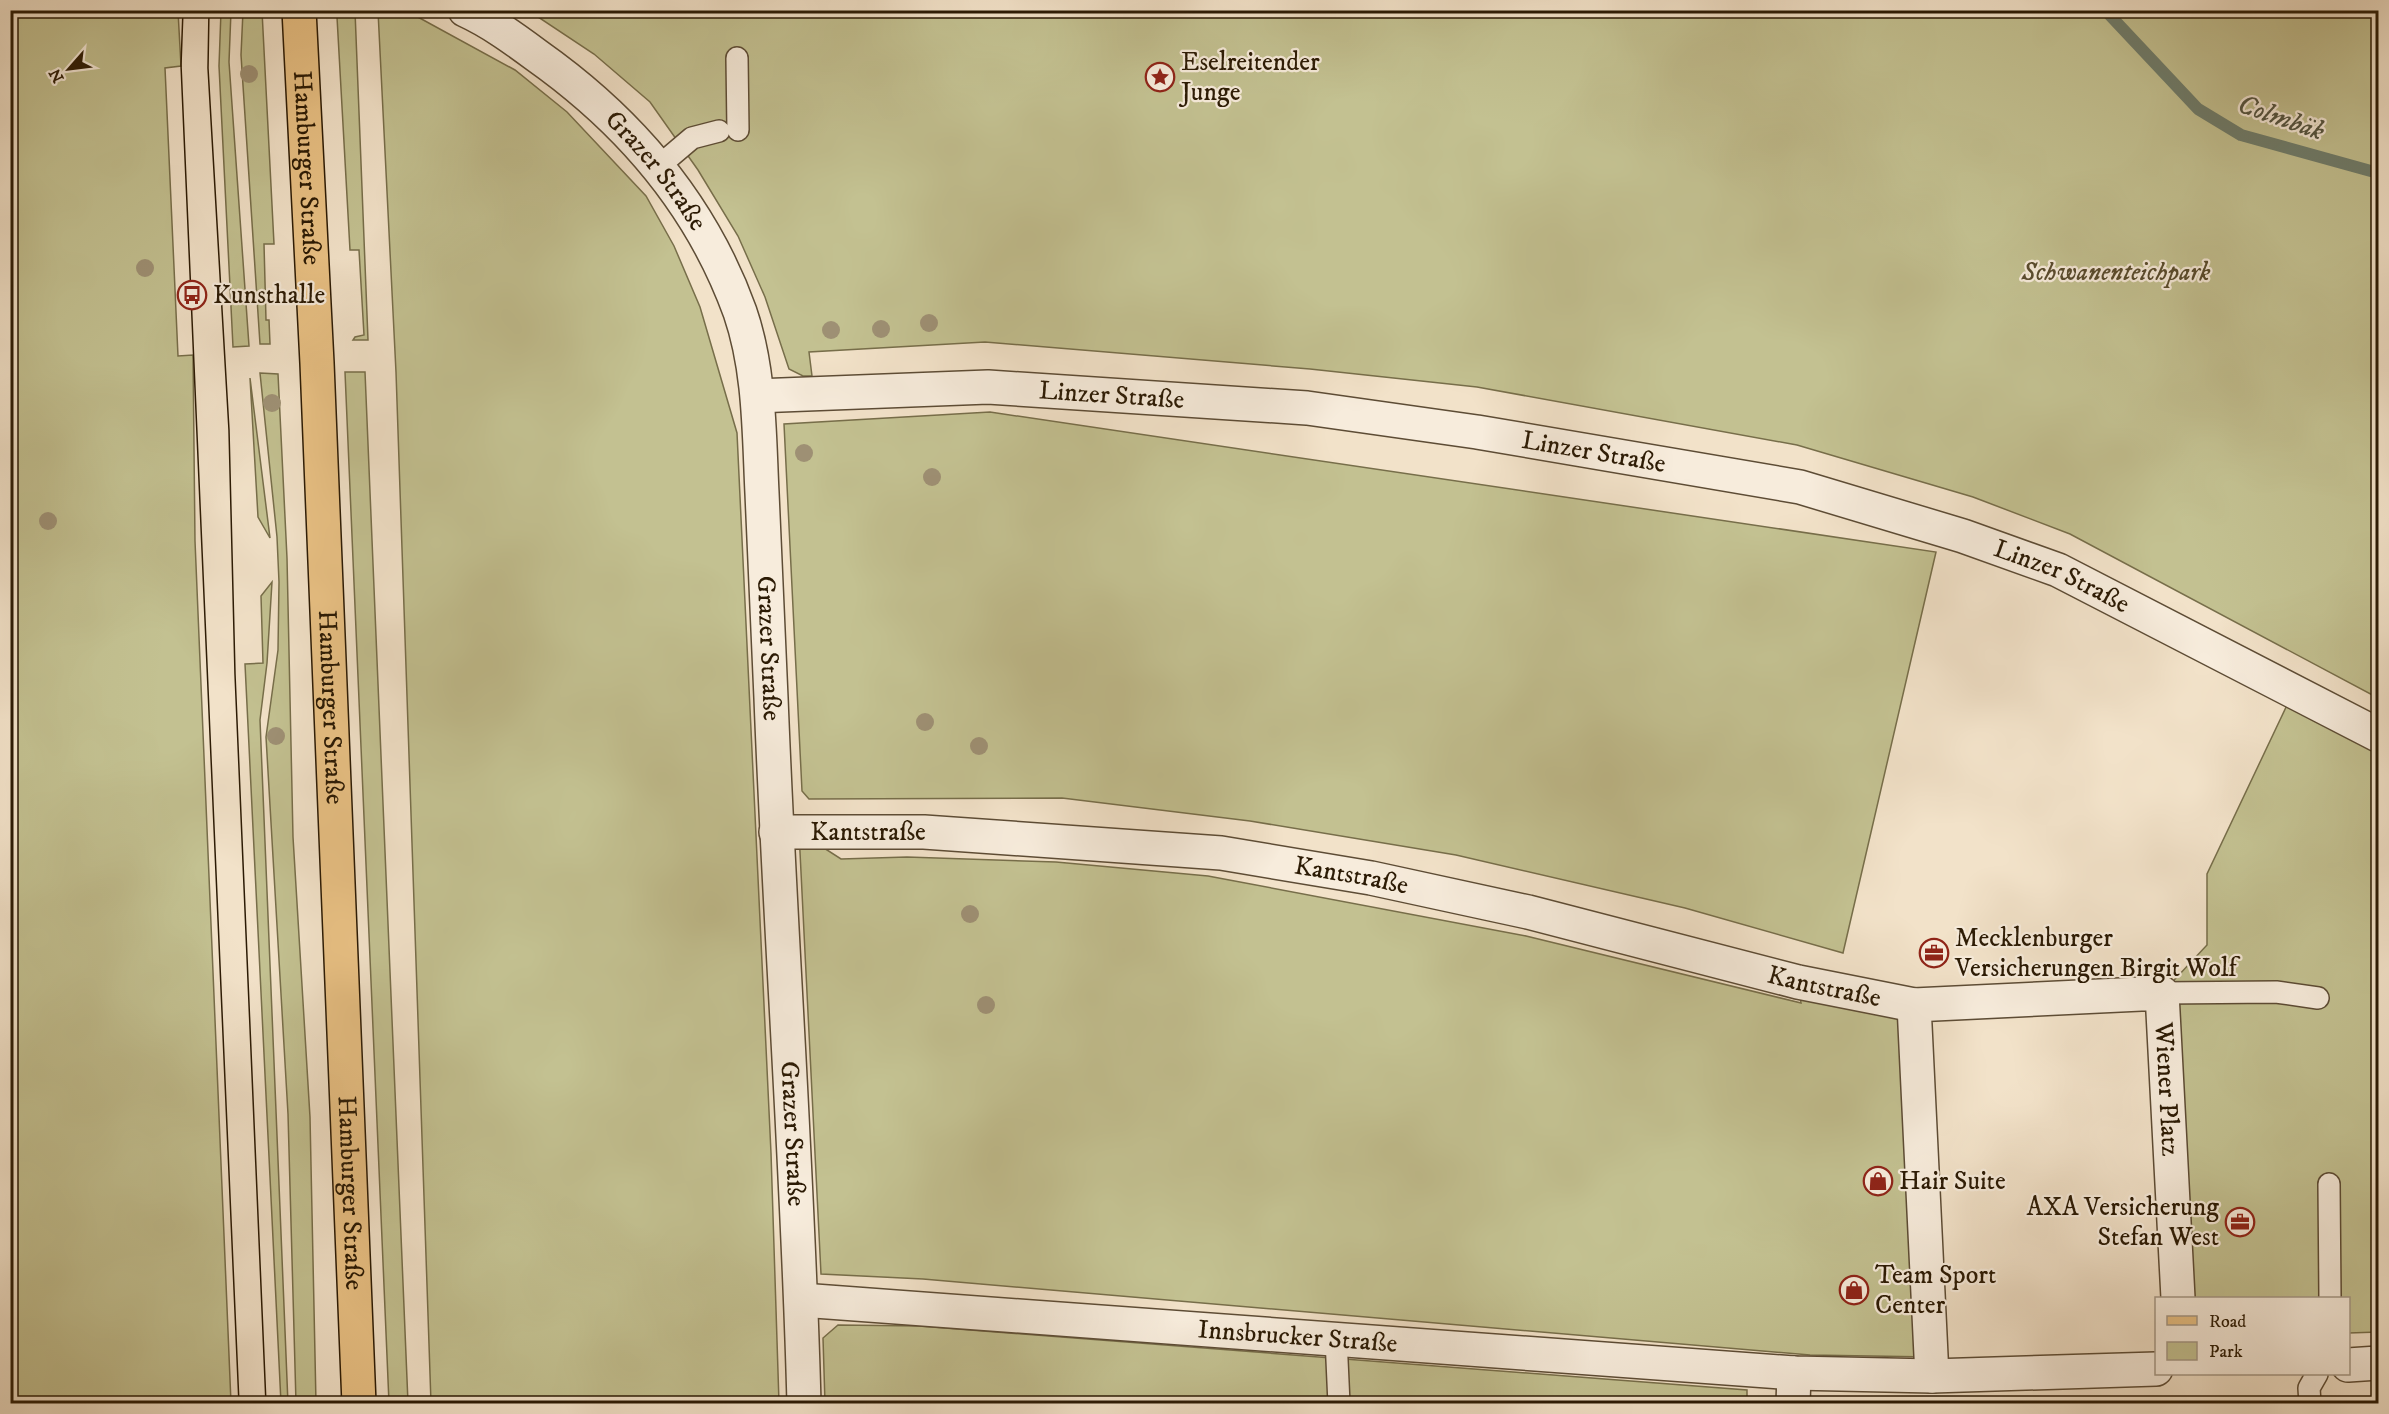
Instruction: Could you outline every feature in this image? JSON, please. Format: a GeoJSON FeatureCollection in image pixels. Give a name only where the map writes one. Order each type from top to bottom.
{"type":"FeatureCollection","features":[{"type":"Feature","properties":{"kind":"main road","name":"Hamburger Straße"},"geometry":{"type":"LineString","coordinates":[[298,10],[317,363],[359,1404]]}},
{"type":"Feature","properties":{"kind":"street","name":"Grazer Straße"},"geometry":{"type":"LineString","coordinates":[[465,10],[487,20],[564,75],[636,139],[685,201],[706,239],[740,314],[758,396],[776,832],[801,1300],[804,1404]]}},
{"type":"Feature","properties":{"kind":"street","name":"Linzer Straße"},"geometry":{"type":"LineString","coordinates":[[758,396],[988,387],[1307,408],[1477,432],[1800,487],[1964,536],[2058,570],[2379,735]]}},
{"type":"Feature","properties":{"kind":"street","name":"Kantstraße"},"geometry":{"type":"LineString","coordinates":[[776,832],[924,832],[1221,853],[1371,878],[1506,907],[1798,982],[1914,1005]]}},
{"type":"Feature","properties":{"kind":"street","name":"Wiener Platz"},"geometry":{"type":"LineString","coordinates":[[1914,1005],[2162,993],[2178,1297]]}},
{"type":"Feature","properties":{"kind":"street"},"geometry":{"type":"LineString","coordinates":[[1914,1005],[1932,1376]]}},
{"type":"Feature","properties":{"kind":"street","name":"Innsbrucker Straße"},"geometry":{"type":"LineString","coordinates":[[801,1300],[1336,1338],[1794,1388]]}},
{"type":"Feature","properties":{"kind":"street"},"geometry":{"type":"LineString","coordinates":[[2350,1365],[2379,1363]]}},
{"type":"Feature","properties":{"kind":"street"},"geometry":{"type":"LineString","coordinates":[[1794,1388],[1932,1376],[2155,1369]]}},
{"type":"Feature","properties":{"kind":"lane"},"geometry":{"type":"LineString","coordinates":[[659,166],[692,138],[729,130],[737,58]]}},
{"type":"Feature","properties":{"kind":"lane"},"geometry":{"type":"LineString","coordinates":[[2162,993],[2276,992],[2318,998]]}},
{"type":"Feature","properties":{"kind":"lane"},"geometry":{"type":"LineString","coordinates":[[2330,1184],[2330,1297]]}},
{"type":"Feature","properties":{"kind":"lane"},"geometry":{"type":"LineString","coordinates":[[1336,1338],[1339,1404]]}},
{"type":"Feature","properties":{"kind":"lane"},"geometry":{"type":"LineString","coordinates":[[2310,1404],[2309,1388],[2317,1375]]}},
{"type":"Feature","properties":{"kind":"green space"},"geometry":{"type":"Polygon","coordinates":[[[344,10],[355,11],[368,340],[353,340],[355,337],[364,335],[359,250],[350,250],[337,17],[344,10]]]}},
{"type":"Feature","properties":{"kind":"green space"},"geometry":{"type":"Polygon","coordinates":[[[405,10],[515,70],[567,112],[646,196],[674,246],[700,307],[737,433],[771,1153],[779,1403],[431,1403],[396,372],[378,11],[405,10]]]}},
{"type":"Feature","properties":{"kind":"green space"},"geometry":{"type":"Polygon","coordinates":[[[10,11],[178,11],[181,66],[165,68],[178,356],[193,355],[195,541],[231,1403],[11,1403],[10,11]]]}},
{"type":"Feature","properties":{"kind":"green space"},"geometry":{"type":"Polygon","coordinates":[[[221,11],[231,11],[229,62],[249,346],[233,347],[219,66],[221,11]]]}},
{"type":"Feature","properties":{"kind":"green space"},"geometry":{"type":"Polygon","coordinates":[[[243,11],[262,11],[274,244],[264,244],[266,320],[269,320],[270,344],[260,344],[241,55],[243,11]]]}},
{"type":"Feature","properties":{"kind":"green space","name":"Schwanenteichpark"},"geometry":{"type":"Polygon","coordinates":[[[529,11],[2378,11],[2378,698],[2070,534],[1973,497],[1797,445],[1477,387],[1310,369],[985,342],[809,352],[812,376],[803,376],[789,369],[765,297],[738,236],[698,170],[650,102],[594,54],[529,11]]]}},
{"type":"Feature","properties":{"kind":"green space"},"geometry":{"type":"Polygon","coordinates":[[[345,372],[365,372],[408,1403],[389,1403],[345,372]]]}},
{"type":"Feature","properties":{"kind":"green space"},"geometry":{"type":"Polygon","coordinates":[[[260,373],[278,374],[287,558],[293,837],[310,1117],[316,1403],[296,1403],[288,1114],[266,737],[278,650],[279,582],[277,537],[260,373]]]}},
{"type":"Feature","properties":{"kind":"green space"},"geometry":{"type":"Polygon","coordinates":[[[250,378],[270,538],[258,517],[250,378]]]}},
{"type":"Feature","properties":{"kind":"green space"},"geometry":{"type":"Polygon","coordinates":[[[990,412],[1936,552],[1843,953],[1685,908],[1456,855],[1250,821],[1062,798],[809,799],[802,791],[784,424],[990,412]]]}},
{"type":"Feature","properties":{"kind":"green space"},"geometry":{"type":"Polygon","coordinates":[[[272,582],[267,663],[260,720],[288,1404],[281,1403],[245,664],[263,663],[261,596],[272,582]]]}},
{"type":"Feature","properties":{"kind":"green space"},"geometry":{"type":"Polygon","coordinates":[[[2288,703],[2378,751],[2378,1332],[2350,1333],[2350,1297],[2178,1297],[2162,993],[2207,945],[2207,874],[2288,703]]]}},
{"type":"Feature","properties":{"kind":"green space"},"geometry":{"type":"Polygon","coordinates":[[[799,832],[841,859],[907,857],[1056,862],[1208,876],[1526,936],[1801,1003],[1798,982],[1914,1005],[1931,1357],[1810,1355],[923,1279],[821,1274],[799,832]]]}},
{"type":"Feature","properties":{"kind":"green space"},"geometry":{"type":"Polygon","coordinates":[[[838,1325],[919,1326],[1747,1390],[1747,1403],[825,1403],[823,1338],[838,1325]]]}},
{"type":"Feature","properties":{"kind":"waterway","name":"Colmbäk"},"geometry":{"type":"LineString","coordinates":[[2105,10],[2198,109],[2241,135],[2378,173]]}},
{"type":"Feature","properties":{"kind":"tram line"},"geometry":{"type":"LineString","coordinates":[[183,10],[181,65],[239,1404]]}},
{"type":"Feature","properties":{"kind":"tram line"},"geometry":{"type":"LineString","coordinates":[[209,10],[208,68],[229,430],[235,674],[266,1404]]}},
{"type":"Feature","properties":{"kind":"place","name":"Eselreitender Junge"},"geometry":{"type":"Point","coordinates":[1160,77]}},
{"type":"Feature","properties":{"kind":"place","name":"Kunsthalle"},"geometry":{"type":"Point","coordinates":[192,295]}},
{"type":"Feature","properties":{"kind":"place","name":"Mecklenburger Versicherungen Birgit Wolf"},"geometry":{"type":"Point","coordinates":[1934,953]}},
{"type":"Feature","properties":{"kind":"place","name":"Hair Suite"},"geometry":{"type":"Point","coordinates":[1878,1181]}},
{"type":"Feature","properties":{"kind":"place","name":"AXA Versicherung Stefan West"},"geometry":{"type":"Point","coordinates":[2240,1222]}},
{"type":"Feature","properties":{"kind":"place","name":"Team Sport Center"},"geometry":{"type":"Point","coordinates":[1854,1290]}}]}
